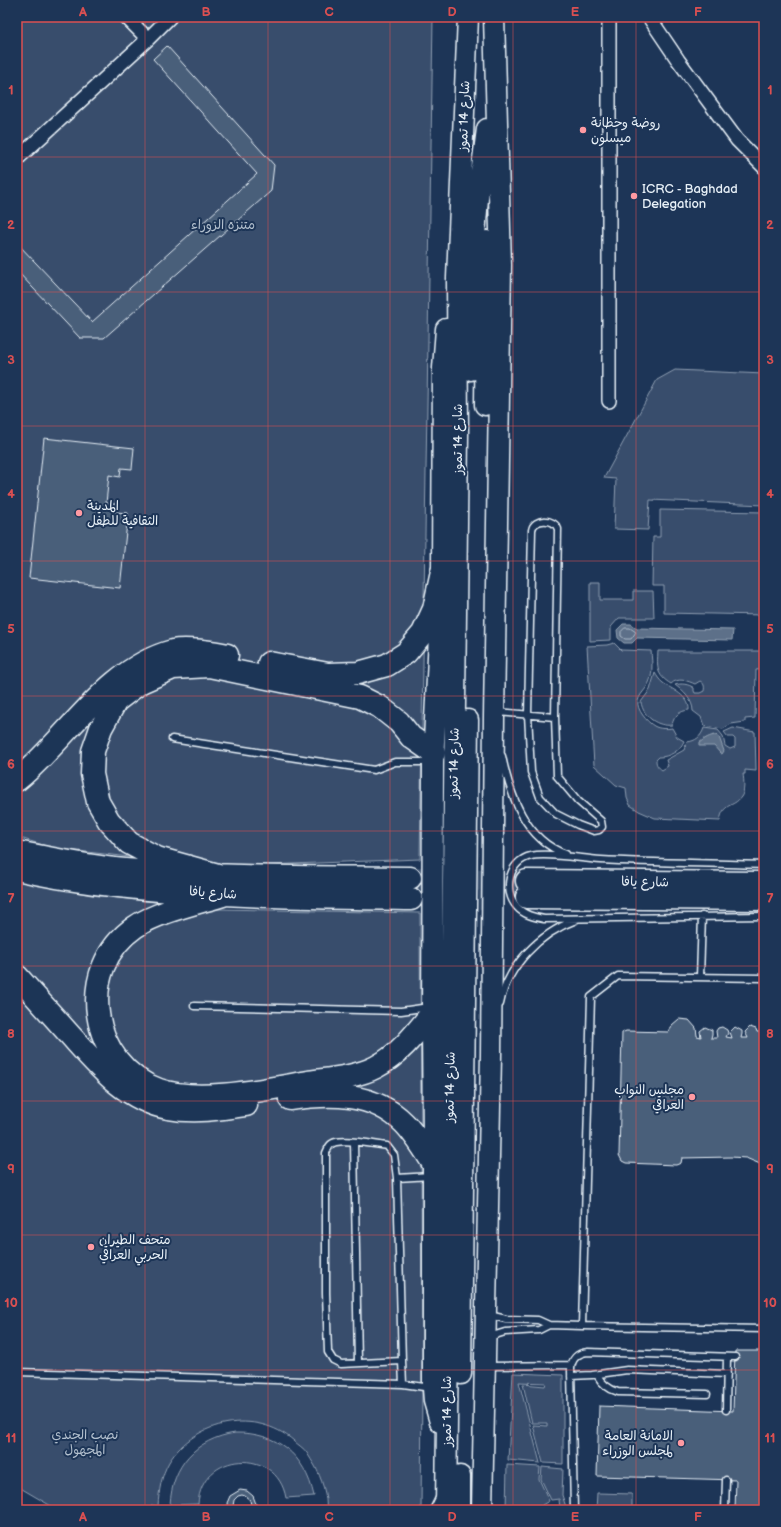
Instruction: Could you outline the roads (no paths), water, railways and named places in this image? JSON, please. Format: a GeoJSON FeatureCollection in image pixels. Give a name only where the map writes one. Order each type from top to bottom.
{"type":"FeatureCollection","features":[{"type":"Feature","properties":{"kind":"highway"},"geometry":{"type":"LineString","coordinates":[[17,780],[94,702],[137,665],[174,651],[210,651],[328,674],[358,673],[387,665],[406,653],[423,633],[434,609],[442,572]]}},
{"type":"Feature","properties":{"kind":"highway"},"geometry":{"type":"LineString","coordinates":[[223,885],[157,858],[129,843],[109,822],[98,802],[92,774],[93,751],[101,728],[116,702],[141,682],[173,668],[209,666],[360,696],[380,707],[398,722],[434,758]]}},
{"type":"Feature","properties":{"kind":"highway","name":"شارع يافا"},"geometry":{"type":"LineString","coordinates":[[17,852],[82,864],[223,885]]}},
{"type":"Feature","properties":{"kind":"highway","name":"شارع يافا"},"geometry":{"type":"LineString","coordinates":[[17,869],[40,874],[129,887],[223,885],[410,889]]}},
{"type":"Feature","properties":{"kind":"highway","name":"شارع يافا"},"geometry":{"type":"LineString","coordinates":[[764,883],[527,889],[764,899]]}},
{"type":"Feature","properties":{"kind":"highway"},"geometry":{"type":"LineString","coordinates":[[223,885],[135,927],[119,942],[107,959],[99,979],[96,1002],[99,1020],[108,1046],[118,1062],[134,1078],[159,1090],[182,1095],[206,1095],[236,1094],[348,1076],[375,1068],[395,1055],[432,1010]]}},
{"type":"Feature","properties":{"kind":"highway"},"geometry":{"type":"LineString","coordinates":[[17,976],[105,1074],[126,1091],[146,1102],[166,1108],[205,1110],[312,1096],[338,1096],[365,1099],[388,1109],[404,1123],[433,1169]]}},
{"type":"Feature","properties":{"kind":"main road","name":"شارع 14 تموز"},"geometry":{"type":"LineString","coordinates":[[446,1510],[458,433],[457,278],[468,17]]}},
{"type":"Feature","properties":{"kind":"main road","name":"شارع 14 تموز"},"geometry":{"type":"LineString","coordinates":[[482,1510],[487,1314],[494,715],[502,265],[494,17]]}},
{"type":"Feature","properties":{"kind":"main road","name":"شارع 14 تموز"},"geometry":{"type":"LineString","coordinates":[[460,1510],[463,1137],[468,872],[472,271],[478,198],[495,69]]}},
{"type":"Feature","properties":{"kind":"main road"},"geometry":{"type":"LineString","coordinates":[[467,1510],[470,1487],[487,210],[495,69]]}},
{"type":"Feature","properties":{"kind":"main road"},"geometry":{"type":"LineString","coordinates":[[447,1437],[436,1413],[433,1388],[432,1010],[434,758],[442,572],[444,350],[448,314],[457,278]]}},
{"type":"Feature","properties":{"kind":"street"},"geometry":{"type":"LineString","coordinates":[[126,17],[148,39]]}},
{"type":"Feature","properties":{"kind":"street"},"geometry":{"type":"LineString","coordinates":[[17,158],[148,39],[170,17]]}},
{"type":"Feature","properties":{"kind":"street"},"geometry":{"type":"LineString","coordinates":[[609,17],[609,401]]}},
{"type":"Feature","properties":{"kind":"street"},"geometry":{"type":"LineString","coordinates":[[649,17],[678,60],[738,140],[764,167]]}},
{"type":"Feature","properties":{"kind":"lane"},"geometry":{"type":"LineString","coordinates":[[537,522],[552,522],[558,529],[555,716],[557,776],[578,801],[601,822],[602,826],[599,830],[594,831],[556,814],[540,797],[530,772],[528,714],[532,530],[533,525],[537,522]]}},
{"type":"Feature","properties":{"kind":"lane"},"geometry":{"type":"LineString","coordinates":[[555,716],[528,714],[494,715],[510,790],[522,815],[539,838],[556,851],[583,859]]}},
{"type":"Feature","properties":{"kind":"lane"},"geometry":{"type":"LineString","coordinates":[[172,740],[374,770],[395,762],[434,758]]}},
{"type":"Feature","properties":{"kind":"lane"},"geometry":{"type":"LineString","coordinates":[[764,865],[583,859],[540,855],[523,859],[516,865],[511,873],[509,881],[509,889],[512,899],[517,907],[524,913],[544,918],[764,916]]}},
{"type":"Feature","properties":{"kind":"lane"},"geometry":{"type":"LineString","coordinates":[[700,977],[702,916]]}},
{"type":"Feature","properties":{"kind":"lane"},"geometry":{"type":"LineString","coordinates":[[491,1055],[501,998],[509,978],[521,959],[536,943],[555,930],[583,918]]}},
{"type":"Feature","properties":{"kind":"lane"},"geometry":{"type":"LineString","coordinates":[[582,1326],[591,997],[618,976],[764,978]]}},
{"type":"Feature","properties":{"kind":"lane"},"geometry":{"type":"LineString","coordinates":[[194,1006],[401,1011],[432,1010]]}},
{"type":"Feature","properties":{"kind":"lane"},"geometry":{"type":"LineString","coordinates":[[402,1361],[341,1364],[333,1360],[328,1352],[326,1293],[326,1153],[329,1146],[335,1142],[354,1142],[387,1146],[394,1155],[397,1178],[403,1384]]}},
{"type":"Feature","properties":{"kind":"lane"},"geometry":{"type":"LineString","coordinates":[[354,1142],[358,1363]]}},
{"type":"Feature","properties":{"kind":"lane"},"geometry":{"type":"LineString","coordinates":[[397,1178],[433,1169]]}},
{"type":"Feature","properties":{"kind":"lane"},"geometry":{"type":"LineString","coordinates":[[487,1314],[506,1319],[538,1320],[549,1325],[764,1329]]}},
{"type":"Feature","properties":{"kind":"lane"},"geometry":{"type":"LineString","coordinates":[[486,1338],[505,1332],[539,1330],[549,1325]]}},
{"type":"Feature","properties":{"kind":"lane"},"geometry":{"type":"LineString","coordinates":[[574,1510],[571,1365],[572,1361],[579,1354],[588,1352],[735,1357]]}},
{"type":"Feature","properties":{"kind":"lane"},"geometry":{"type":"LineString","coordinates":[[726,1410],[727,1357]]}},
{"type":"Feature","properties":{"kind":"lane"},"geometry":{"type":"LineString","coordinates":[[485,1366],[571,1365]]}},
{"type":"Feature","properties":{"kind":"lane"},"geometry":{"type":"LineString","coordinates":[[571,1376],[597,1375],[626,1370],[727,1374]]}},
{"type":"Feature","properties":{"kind":"lane"},"geometry":{"type":"LineString","coordinates":[[17,1372],[403,1384],[433,1388]]}},
{"type":"Feature","properties":{"kind":"lane"},"geometry":{"type":"LineString","coordinates":[[597,1375],[603,1384],[618,1392],[707,1394]]}},
{"type":"Feature","properties":{"kind":"lane"},"geometry":{"type":"LineString","coordinates":[[433,1510],[446,1480]]}},
{"type":"Feature","properties":{"kind":"lane"},"geometry":{"type":"LineString","coordinates":[[725,1510],[726,1480]]}},
{"type":"Feature","properties":{"kind":"water"},"geometry":{"type":"Polygon","coordinates":[[[623,624],[631,624],[637,628],[733,630],[732,640],[637,638],[632,643],[624,643],[618,638],[617,630],[623,624]]]}},
{"type":"Feature","properties":{"kind":"water"},"geometry":{"type":"Polygon","coordinates":[[[717,735],[724,751],[722,754],[714,746],[699,746],[699,743],[705,739],[717,735]]]}},
{"type":"Feature","properties":{"kind":"tunnel"},"geometry":{"type":"LineString","coordinates":[[412,878],[527,881]]}},
{"type":"Feature","properties":{"kind":"tunnel"},"geometry":{"type":"LineString","coordinates":[[446,899],[527,897]]}},
{"type":"Feature","properties":{"kind":"place","name":"روضة وحظانة ميسلون"},"geometry":{"type":"Point","coordinates":[583,130]}},
{"type":"Feature","properties":{"kind":"place","name":"ICRC - Baghdad Delegation"},"geometry":{"type":"Point","coordinates":[634,196]}},
{"type":"Feature","properties":{"kind":"place","name":"المدينة الثقافية للطفل"},"geometry":{"type":"Point","coordinates":[79,513]}},
{"type":"Feature","properties":{"kind":"place","name":"مجلس النواب العراقي"},"geometry":{"type":"Point","coordinates":[692,1097]}},
{"type":"Feature","properties":{"kind":"place","name":"متحف الطيران الحربي العراقي"},"geometry":{"type":"Point","coordinates":[91,1247]}},
{"type":"Feature","properties":{"kind":"place","name":"الامانة العامة لمجلس الوزراء"},"geometry":{"type":"Point","coordinates":[681,1443]}},
{"type":"Feature","properties":{"kind":"park label","name":"متنزه الزوراء"},"geometry":{"type":"Point","coordinates":[223,225]}},
{"type":"Feature","properties":{"kind":"park label","name":"نصب الجندي المجهول"},"geometry":{"type":"Point","coordinates":[85,1442]}}]}
